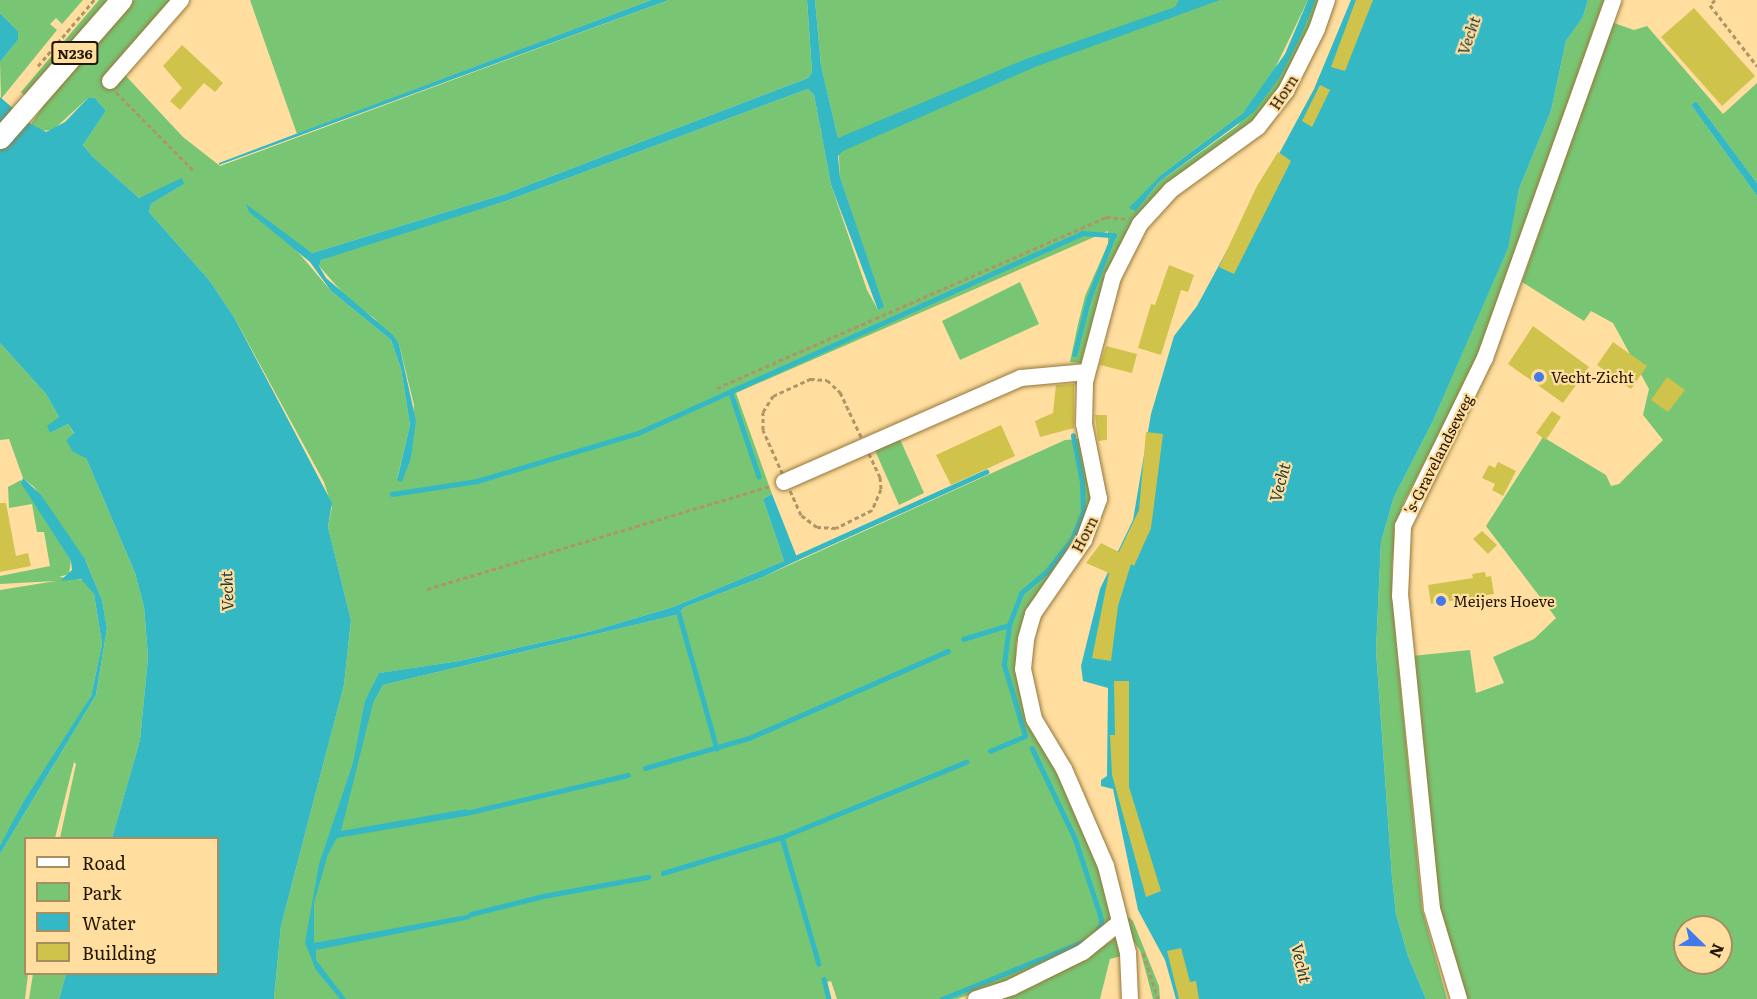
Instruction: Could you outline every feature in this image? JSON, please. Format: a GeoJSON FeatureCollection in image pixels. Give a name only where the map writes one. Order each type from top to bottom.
{"type":"FeatureCollection","features":[{"type":"Feature","properties":{"kind":"main road","name":"N236"},"geometry":{"type":"LineString","coordinates":[[0,138],[121,0]]}},
{"type":"Feature","properties":{"kind":"street"},"geometry":{"type":"LineString","coordinates":[[110,81],[181,0]]}},
{"type":"Feature","properties":{"kind":"street","name":"Horn"},"geometry":{"type":"LineString","coordinates":[[1130,999],[1128,953],[1106,866],[1091,824],[1034,719],[1023,669],[1026,639],[1033,615],[1084,540],[1099,499],[1084,424],[1087,372],[1113,277],[1140,224],[1179,183],[1258,127],[1287,91],[1317,29],[1327,0]]}},
{"type":"Feature","properties":{"kind":"street","name":"'s-Gravelandseweg"},"geometry":{"type":"LineString","coordinates":[[1459,999],[1432,909],[1400,596],[1403,526],[1485,358],[1613,0]]}},
{"type":"Feature","properties":{"kind":"street"},"geometry":{"type":"LineString","coordinates":[[784,482],[1021,378],[1087,372]]}},
{"type":"Feature","properties":{"kind":"street"},"geometry":{"type":"LineString","coordinates":[[976,999],[1012,987],[1083,952],[1119,923]]}},
{"type":"Feature","properties":{"kind":"path"},"geometry":{"type":"LineString","coordinates":[[33,72],[94,0]]}},
{"type":"Feature","properties":{"kind":"path"},"geometry":{"type":"LineString","coordinates":[[1715,0],[1710,5],[1757,66]]}},
{"type":"Feature","properties":{"kind":"path"},"geometry":{"type":"LineString","coordinates":[[110,81],[124,101],[195,172]]}},
{"type":"Feature","properties":{"kind":"path"},"geometry":{"type":"LineString","coordinates":[[717,388],[1106,217],[1125,218],[1140,224]]}},
{"type":"Feature","properties":{"kind":"path"},"geometry":{"type":"LineString","coordinates":[[427,589],[784,482]]}},
{"type":"Feature","properties":{"kind":"green space"},"geometry":{"type":"Polygon","coordinates":[[[0,0],[83,0],[62,24],[56,18],[50,24],[57,30],[1,99],[0,62],[18,40],[18,31],[0,13],[0,0]]]}},
{"type":"Feature","properties":{"kind":"green space"},"geometry":{"type":"Polygon","coordinates":[[[99,0],[110,0],[25,96],[21,92],[99,0]]]}},
{"type":"Feature","properties":{"kind":"green space"},"geometry":{"type":"Polygon","coordinates":[[[134,0],[174,0],[125,75],[183,137],[220,166],[669,0],[807,0],[812,72],[808,78],[505,194],[312,253],[245,207],[292,245],[331,291],[391,340],[401,369],[410,425],[397,479],[411,458],[414,405],[399,344],[374,318],[350,301],[319,266],[321,260],[345,250],[509,200],[808,89],[814,95],[831,185],[867,290],[878,310],[883,307],[840,177],[838,138],[821,65],[815,0],[1308,0],[1268,83],[1243,113],[1162,174],[1136,211],[1159,182],[1237,126],[1280,77],[1316,0],[1323,0],[1300,55],[1259,119],[1139,217],[1125,235],[1106,281],[1081,363],[1070,362],[1085,296],[1108,244],[1108,231],[736,393],[772,494],[763,499],[784,561],[673,607],[592,631],[459,661],[380,673],[374,701],[383,685],[676,615],[685,607],[763,577],[1065,440],[1079,439],[1091,491],[1090,512],[1084,530],[1029,611],[1016,643],[1016,673],[1028,717],[1087,830],[1112,916],[1111,925],[1104,933],[1016,978],[957,999],[837,999],[831,981],[827,982],[831,999],[274,999],[281,926],[344,685],[351,620],[328,527],[332,507],[324,482],[234,317],[210,281],[149,212],[151,204],[184,184],[139,198],[92,156],[83,145],[106,111],[95,98],[88,98],[53,130],[40,131],[31,124],[50,96],[134,0]]]}},
{"type":"Feature","properties":{"kind":"green space"},"geometry":{"type":"Polygon","coordinates":[[[250,0],[651,0],[297,134],[250,0]]]}},
{"type":"Feature","properties":{"kind":"green space"},"geometry":{"type":"Polygon","coordinates":[[[1588,0],[1604,0],[1475,364],[1403,504],[1395,534],[1392,567],[1396,640],[1422,909],[1447,999],[1426,999],[1408,956],[1396,914],[1392,877],[1376,650],[1381,542],[1394,497],[1433,421],[1507,249],[1519,189],[1551,111],[1566,41],[1583,17],[1588,0]]]}},
{"type":"Feature","properties":{"kind":"green space"},"geometry":{"type":"Polygon","coordinates":[[[1611,22],[1634,30],[1647,26],[1723,114],[1757,83],[1757,183],[1696,101],[1691,105],[1757,196],[1757,999],[1465,999],[1440,918],[1412,656],[1470,650],[1476,693],[1504,683],[1493,657],[1534,639],[1556,618],[1486,526],[1543,437],[1606,475],[1611,486],[1619,484],[1663,440],[1643,415],[1649,389],[1613,323],[1591,311],[1584,321],[1522,282],[1611,22]]]}},
{"type":"Feature","properties":{"kind":"green space"},"geometry":{"type":"Polygon","coordinates":[[[1020,282],[1039,324],[960,360],[942,321],[1020,282]]]}},
{"type":"Feature","properties":{"kind":"green space"},"geometry":{"type":"Polygon","coordinates":[[[0,343],[46,394],[59,417],[50,433],[68,424],[74,434],[66,440],[86,458],[135,573],[144,607],[148,657],[140,740],[112,837],[60,837],[76,764],[74,762],[55,837],[24,837],[24,975],[28,975],[25,999],[0,999],[0,854],[96,695],[107,628],[102,600],[86,561],[34,487],[23,478],[9,439],[0,440],[0,343]]]}},
{"type":"Feature","properties":{"kind":"green space"},"geometry":{"type":"Polygon","coordinates":[[[899,437],[924,493],[899,505],[874,448],[899,437]]]}},
{"type":"Feature","properties":{"kind":"green space"},"geometry":{"type":"Polygon","coordinates":[[[21,480],[71,561],[69,574],[59,577],[84,580],[94,594],[102,644],[91,696],[0,845],[0,590],[56,581],[0,584],[0,576],[50,566],[44,532],[37,532],[32,504],[9,508],[8,487],[21,480]]]}},
{"type":"Feature","properties":{"kind":"green space"},"geometry":{"type":"Polygon","coordinates":[[[1121,911],[1133,921],[1159,986],[1160,999],[1153,999],[1140,950],[1128,934],[1121,911]]]}},
{"type":"Feature","properties":{"kind":"green space"},"geometry":{"type":"Polygon","coordinates":[[[1118,937],[1125,955],[1110,959],[1100,999],[998,999],[1034,986],[1118,937]]]}},
{"type":"Feature","properties":{"kind":"green space"},"geometry":{"type":"Polygon","coordinates":[[[33,975],[66,975],[59,999],[29,999],[33,975]]]}},
{"type":"Feature","properties":{"kind":"water"},"geometry":{"type":"Polygon","coordinates":[[[651,0],[669,0],[219,165],[219,163],[651,0]]]}},
{"type":"Feature","properties":{"kind":"water"},"geometry":{"type":"Polygon","coordinates":[[[807,0],[815,0],[821,65],[838,138],[1026,59],[1175,7],[1179,0],[1220,0],[1035,67],[843,151],[838,156],[840,177],[884,307],[878,310],[831,185],[814,95],[808,89],[509,200],[321,260],[319,266],[326,278],[393,335],[399,344],[416,421],[411,458],[402,482],[397,480],[410,425],[401,369],[391,340],[331,291],[310,262],[249,212],[246,204],[312,253],[505,194],[808,78],[812,72],[807,0]]]}},
{"type":"Feature","properties":{"kind":"water"},"geometry":{"type":"Polygon","coordinates":[[[1308,0],[1316,0],[1298,42],[1280,77],[1254,112],[1159,182],[1136,211],[1129,208],[1162,174],[1243,113],[1285,54],[1308,0]]]}},
{"type":"Feature","properties":{"kind":"water","name":"Vecht"},"geometry":{"type":"Polygon","coordinates":[[[1351,0],[1588,0],[1583,17],[1566,41],[1551,111],[1519,189],[1508,248],[1433,421],[1394,497],[1381,542],[1376,650],[1392,877],[1396,914],[1408,956],[1426,999],[1176,999],[1165,960],[1138,910],[1113,789],[1101,786],[1101,780],[1107,776],[1108,688],[1083,681],[1081,666],[1100,589],[1133,520],[1151,414],[1174,336],[1197,306],[1314,89],[1351,0]]]}},
{"type":"Feature","properties":{"kind":"water"},"geometry":{"type":"Polygon","coordinates":[[[0,13],[18,31],[18,40],[0,62],[0,13]]]}},
{"type":"Feature","properties":{"kind":"water","name":"Vecht"},"geometry":{"type":"Polygon","coordinates":[[[0,97],[31,124],[46,132],[65,122],[88,98],[95,98],[106,111],[83,145],[92,156],[139,198],[182,178],[184,184],[151,204],[149,212],[210,281],[234,317],[332,503],[328,527],[351,620],[344,685],[281,926],[274,999],[59,999],[66,975],[219,975],[219,837],[112,837],[140,740],[148,657],[144,607],[135,573],[86,458],[73,452],[66,440],[74,433],[68,424],[50,433],[47,426],[59,417],[46,394],[0,343],[0,97]]]}},
{"type":"Feature","properties":{"kind":"water"},"geometry":{"type":"Polygon","coordinates":[[[1696,101],[1757,183],[1757,196],[1691,105],[1696,101]]]}},
{"type":"Feature","properties":{"kind":"water"},"geometry":{"type":"Polygon","coordinates":[[[23,478],[41,495],[85,559],[102,600],[107,628],[96,695],[0,854],[0,845],[24,801],[91,696],[102,644],[94,594],[81,579],[60,581],[72,570],[71,561],[21,483],[23,478]]]}},
{"type":"Feature","properties":{"kind":"water"},"geometry":{"type":"Polygon","coordinates":[[[772,494],[798,560],[763,577],[685,607],[676,615],[383,685],[373,703],[341,831],[467,809],[466,816],[337,838],[328,854],[314,903],[314,943],[472,914],[470,919],[316,950],[316,960],[346,999],[340,999],[316,970],[305,943],[319,864],[353,763],[365,701],[379,673],[459,661],[592,631],[673,607],[784,561],[763,499],[772,494]]]}},
{"type":"Feature","properties":{"kind":"building"},"geometry":{"type":"Polygon","coordinates":[[[1356,0],[1373,0],[1345,71],[1331,67],[1356,0]]]}},
{"type":"Feature","properties":{"kind":"building"},"geometry":{"type":"Polygon","coordinates":[[[1694,8],[1755,76],[1722,106],[1661,37],[1694,8]]]}},
{"type":"Feature","properties":{"kind":"building"},"geometry":{"type":"Polygon","coordinates":[[[182,45],[223,83],[215,92],[204,83],[180,110],[170,101],[182,88],[163,66],[182,45]]]}},
{"type":"Feature","properties":{"kind":"building"},"geometry":{"type":"Polygon","coordinates":[[[1320,85],[1330,90],[1312,127],[1302,121],[1320,85]]]}},
{"type":"Feature","properties":{"kind":"building"},"geometry":{"type":"Polygon","coordinates":[[[1278,152],[1291,161],[1234,274],[1219,267],[1257,186],[1278,152]]]}},
{"type":"Feature","properties":{"kind":"building"},"geometry":{"type":"Polygon","coordinates":[[[1169,265],[1194,275],[1188,292],[1181,290],[1161,355],[1138,348],[1151,304],[1155,305],[1169,265]]]}},
{"type":"Feature","properties":{"kind":"building"},"geometry":{"type":"Polygon","coordinates":[[[1533,326],[1589,367],[1563,403],[1508,364],[1533,326]]]}},
{"type":"Feature","properties":{"kind":"building"},"geometry":{"type":"Polygon","coordinates":[[[1613,342],[1647,366],[1631,389],[1597,365],[1613,342]]]}},
{"type":"Feature","properties":{"kind":"building"},"geometry":{"type":"Polygon","coordinates":[[[1106,346],[1137,354],[1132,373],[1100,365],[1106,346]]]}},
{"type":"Feature","properties":{"kind":"building"},"geometry":{"type":"Polygon","coordinates":[[[1667,377],[1685,390],[1668,412],[1651,400],[1667,377]]]}},
{"type":"Feature","properties":{"kind":"building"},"geometry":{"type":"Polygon","coordinates":[[[1074,384],[1074,428],[1040,437],[1035,421],[1053,413],[1056,385],[1074,384]]]}},
{"type":"Feature","properties":{"kind":"building"},"geometry":{"type":"Polygon","coordinates":[[[1552,411],[1561,417],[1546,440],[1536,433],[1552,411]]]}},
{"type":"Feature","properties":{"kind":"building"},"geometry":{"type":"Polygon","coordinates":[[[1095,415],[1107,415],[1107,440],[1098,441],[1095,415]]]}},
{"type":"Feature","properties":{"kind":"building"},"geometry":{"type":"Polygon","coordinates":[[[1001,425],[1015,456],[951,485],[936,455],[1001,425]]]}},
{"type":"Feature","properties":{"kind":"building"},"geometry":{"type":"Polygon","coordinates":[[[1146,432],[1163,434],[1151,528],[1134,566],[1131,564],[1118,606],[1111,661],[1092,658],[1109,573],[1086,563],[1101,543],[1119,552],[1139,510],[1146,432]]]}},
{"type":"Feature","properties":{"kind":"building"},"geometry":{"type":"Polygon","coordinates":[[[1498,462],[1516,471],[1503,496],[1492,490],[1495,484],[1482,478],[1489,465],[1495,468],[1498,462]]]}},
{"type":"Feature","properties":{"kind":"building"},"geometry":{"type":"Polygon","coordinates":[[[0,503],[6,503],[16,556],[28,553],[31,566],[0,572],[0,503]]]}},
{"type":"Feature","properties":{"kind":"building"},"geometry":{"type":"Polygon","coordinates":[[[1482,531],[1497,545],[1488,554],[1473,539],[1482,531]]]}},
{"type":"Feature","properties":{"kind":"building","name":"Meijers Hoeve"},"geometry":{"type":"Polygon","coordinates":[[[1485,572],[1486,577],[1491,576],[1494,594],[1431,604],[1428,585],[1473,578],[1472,574],[1485,572]]]}},
{"type":"Feature","properties":{"kind":"building"},"geometry":{"type":"Polygon","coordinates":[[[1114,681],[1129,681],[1129,787],[1161,891],[1146,897],[1112,775],[1110,735],[1115,735],[1114,681]]]}},
{"type":"Feature","properties":{"kind":"building"},"geometry":{"type":"Polygon","coordinates":[[[1181,948],[1190,982],[1196,981],[1199,999],[1179,999],[1167,951],[1181,948]]]}},
{"type":"Feature","properties":{"kind":"waterway"},"geometry":{"type":"LineString","coordinates":[[392,494],[477,481],[638,433],[1082,233],[1114,235],[1089,299],[1075,354]]}},
{"type":"Feature","properties":{"kind":"waterway"},"geometry":{"type":"LineString","coordinates":[[731,393],[759,476]]}},
{"type":"Feature","properties":{"kind":"waterway"},"geometry":{"type":"LineString","coordinates":[[990,751],[1025,736],[1004,665],[1009,625],[1021,593],[1047,571],[1072,539],[1083,512],[1082,482],[1073,436]]}},
{"type":"Feature","properties":{"kind":"waterway"},"geometry":{"type":"LineString","coordinates":[[793,559],[986,472]]}},
{"type":"Feature","properties":{"kind":"waterway"},"geometry":{"type":"LineString","coordinates":[[678,610],[717,749]]}},
{"type":"Feature","properties":{"kind":"waterway"},"geometry":{"type":"LineString","coordinates":[[963,639],[1009,625]]}},
{"type":"Feature","properties":{"kind":"waterway"},"geometry":{"type":"LineString","coordinates":[[645,768],[749,738],[948,651]]}},
{"type":"Feature","properties":{"kind":"waterway"},"geometry":{"type":"LineString","coordinates":[[1032,748],[1075,838],[1100,914],[1102,924],[1095,934]]}},
{"type":"Feature","properties":{"kind":"waterway"},"geometry":{"type":"LineString","coordinates":[[663,873],[782,837],[966,762]]}},
{"type":"Feature","properties":{"kind":"waterway"},"geometry":{"type":"LineString","coordinates":[[466,813],[628,775]]}},
{"type":"Feature","properties":{"kind":"waterway"},"geometry":{"type":"LineString","coordinates":[[782,837],[819,964]]}},
{"type":"Feature","properties":{"kind":"waterway"},"geometry":{"type":"LineString","coordinates":[[471,914],[543,896],[648,877]]}},
{"type":"Feature","properties":{"kind":"waterway"},"geometry":{"type":"LineString","coordinates":[[942,999],[1087,940]]}},
{"type":"Feature","properties":{"kind":"waterway"},"geometry":{"type":"LineString","coordinates":[[824,979],[829,999]]}},
{"type":"Feature","properties":{"kind":"place","name":"Vecht-Zicht"},"geometry":{"type":"Point","coordinates":[1539,377]}},
{"type":"Feature","properties":{"kind":"place","name":"Meijers Hoeve"},"geometry":{"type":"Point","coordinates":[1441,601]}}]}
